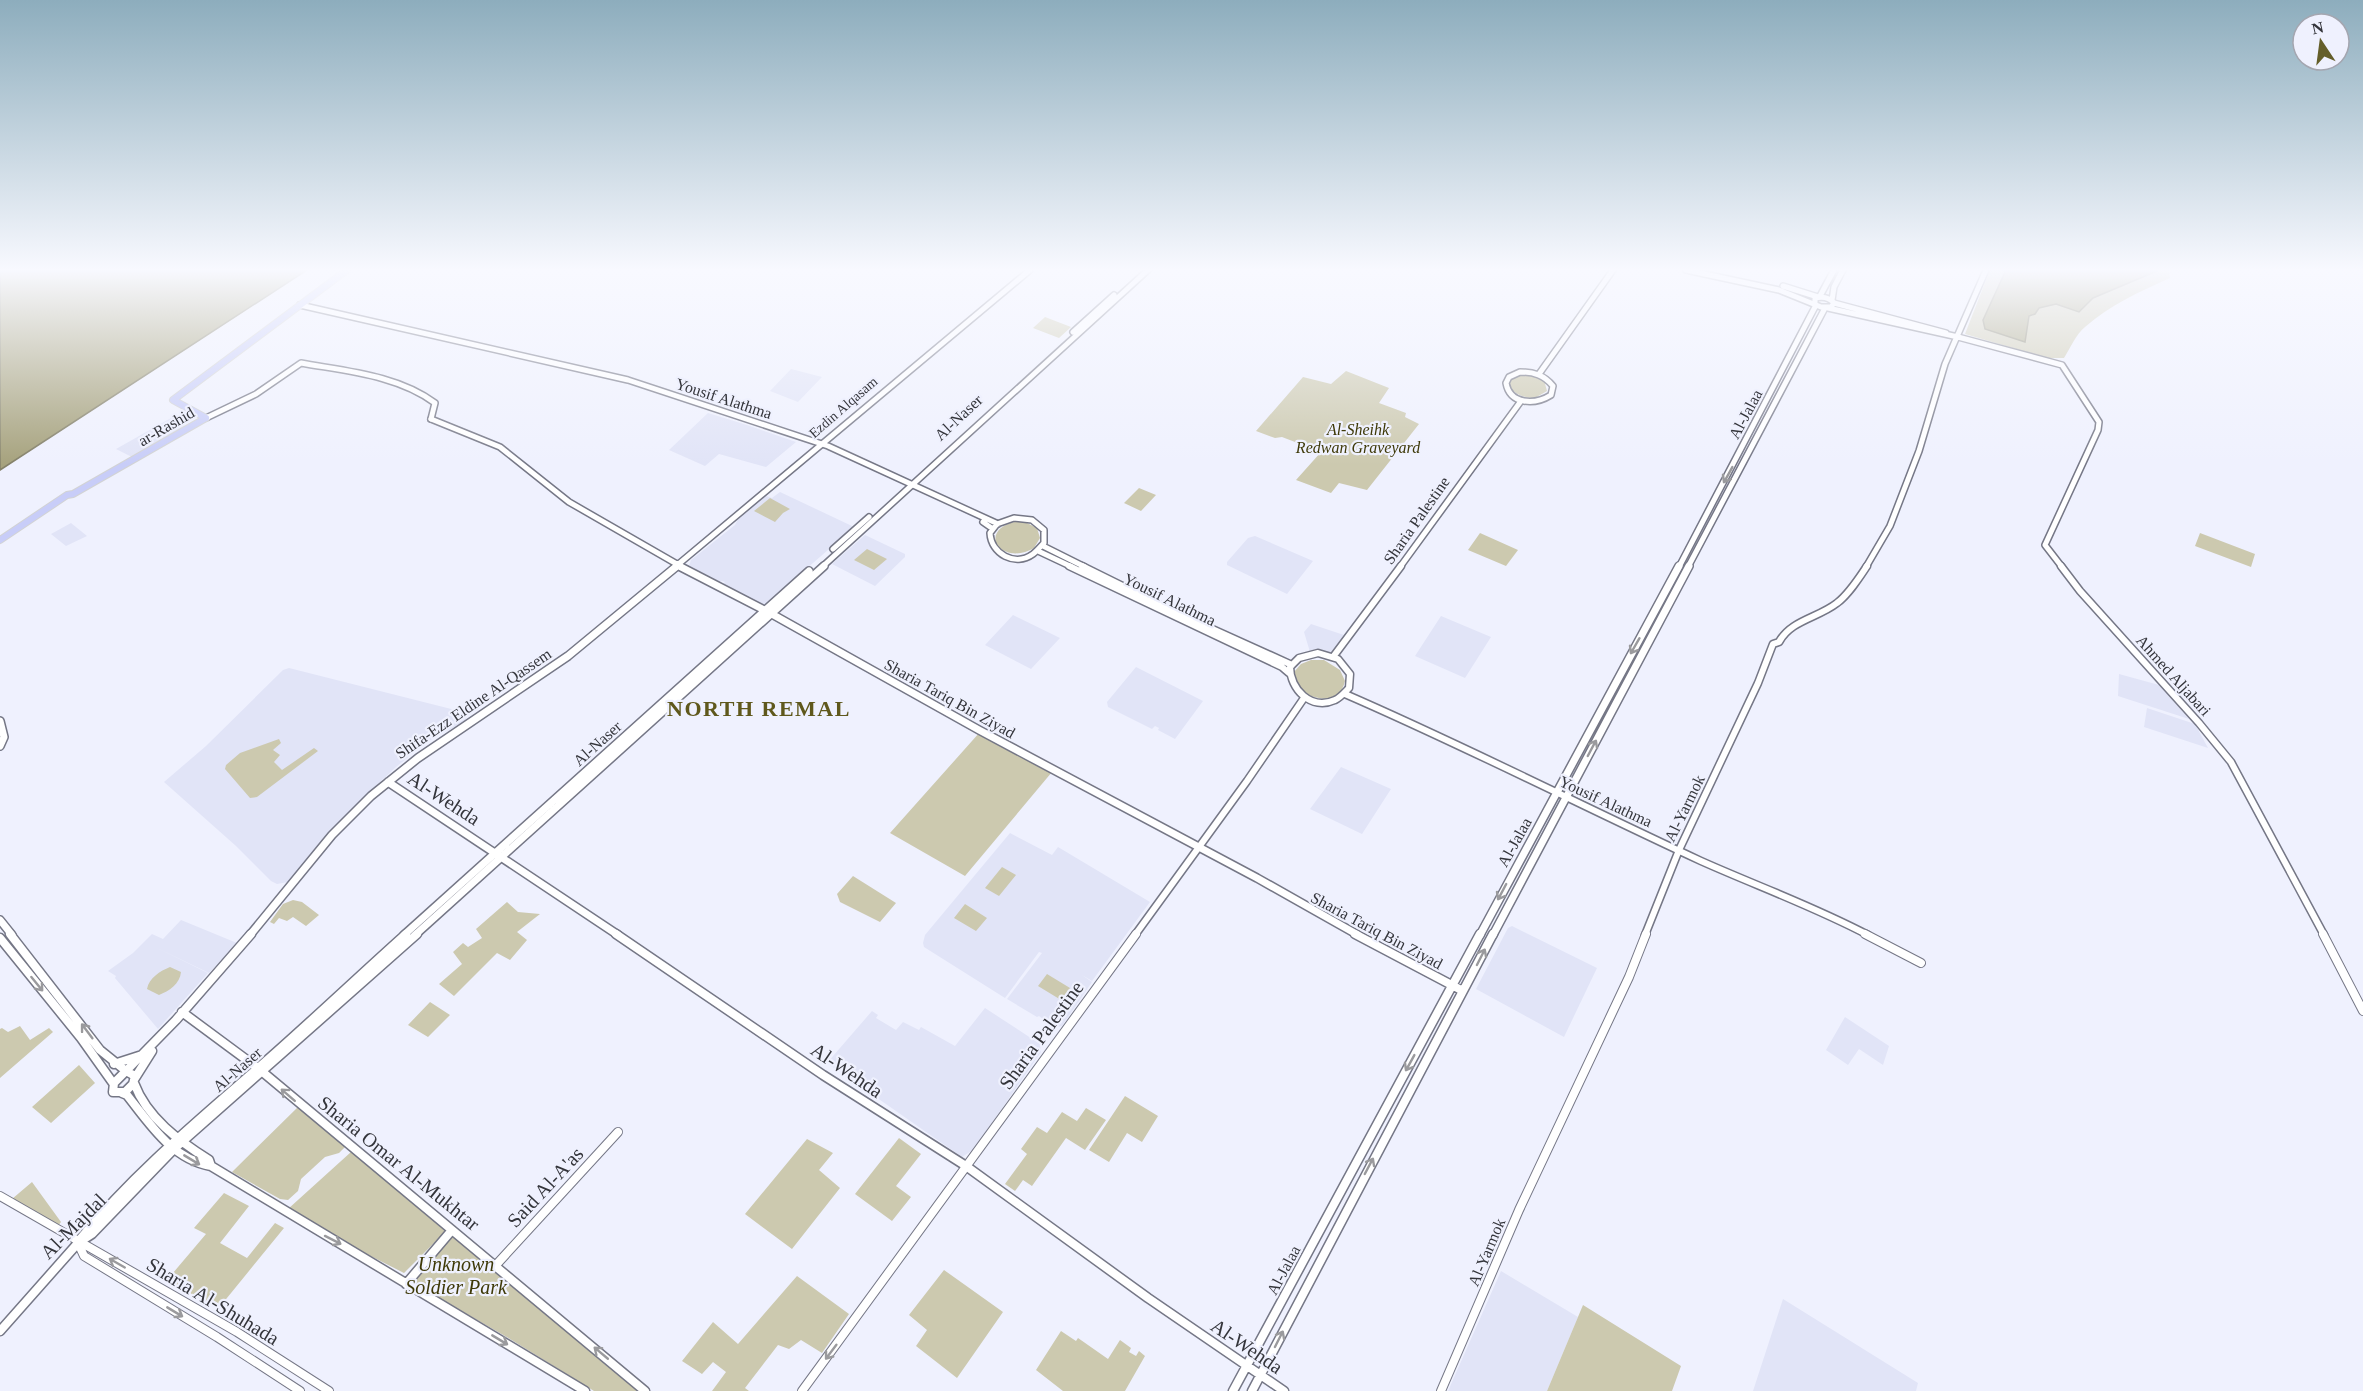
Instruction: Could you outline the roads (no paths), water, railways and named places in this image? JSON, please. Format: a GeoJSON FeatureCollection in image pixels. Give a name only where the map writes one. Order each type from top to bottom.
{"type":"FeatureCollection","features":[{"type":"Feature","properties":{"kind":"main road","name":"ar-Rashid"},"geometry":{"type":"LineString","coordinates":[[206,418],[173,399],[260,335]]}},
{"type":"Feature","properties":{"kind":"main road","name":"Ezdin Alqasam"},"geometry":{"type":"LineString","coordinates":[[813,452],[951,335]]}},
{"type":"Feature","properties":{"kind":"main road","name":"Al-Naser"},"geometry":{"type":"LineString","coordinates":[[175,1144],[260,1071],[1071,335]]}},
{"type":"Feature","properties":{"kind":"main road","name":"Al-Naser"},"geometry":{"type":"LineString","coordinates":[[907,485],[1075,335]]}},
{"type":"Feature","properties":{"kind":"main road","name":"Al-Jalaa"},"geometry":{"type":"LineString","coordinates":[[1233,1391],[1736,461],[1799,335]]}},
{"type":"Feature","properties":{"kind":"main road","name":"Al-Jalaa"},"geometry":{"type":"LineString","coordinates":[[1252,1391],[1342,1217],[1812,335]]}},
{"type":"Feature","properties":{"kind":"main road","name":"ar-Rashid"},"geometry":{"type":"LineString","coordinates":[[0,542],[73,497],[73,494],[206,418]]}},
{"type":"Feature","properties":{"kind":"main road","name":"Sharia Tariq Bin Ziyad"},"geometry":{"type":"LineString","coordinates":[[431,419],[500,447],[569,502],[678,565],[1464,991]]}},
{"type":"Feature","properties":{"kind":"main road","name":"Shifa-Ezz Eldine Al-Qassem"},"geometry":{"type":"LineString","coordinates":[[157,1041],[241,946],[345,822],[388,782],[417,757],[567,658],[813,452]]}},
{"type":"Feature","properties":{"kind":"main road"},"geometry":{"type":"LineString","coordinates":[[0,721],[4,737],[0,746]]}},
{"type":"Feature","properties":{"kind":"main road","name":"Al-Wehda"},"geometry":{"type":"LineString","coordinates":[[388,782],[500,854],[823,1075],[966,1166],[1148,1298],[1284,1391]]}},
{"type":"Feature","properties":{"kind":"main road"},"geometry":{"type":"LineString","coordinates":[[0,920],[114,1065],[126,1074],[133,1074],[136,1091],[175,1144]]}},
{"type":"Feature","properties":{"kind":"main road"},"geometry":{"type":"LineString","coordinates":[[0,938],[81,1038],[113,1083],[113,1092],[127,1095],[175,1144],[201,1166],[211,1166],[269,1203],[284,1209],[585,1391]]}},
{"type":"Feature","properties":{"kind":"main road","name":"Sharia Omar Al-Mukhtar"},"geometry":{"type":"LineString","coordinates":[[182,1012],[260,1071],[645,1391]]}},
{"type":"Feature","properties":{"kind":"main road"},"geometry":{"type":"LineString","coordinates":[[114,1065],[141,1056],[157,1041]]}},
{"type":"Feature","properties":{"kind":"main road"},"geometry":{"type":"LineString","coordinates":[[113,1083],[126,1074],[157,1041]]}},
{"type":"Feature","properties":{"kind":"main road"},"geometry":{"type":"LineString","coordinates":[[122,1093],[135,1081],[157,1041]]}},
{"type":"Feature","properties":{"kind":"main road","name":"Al-Majdal"},"geometry":{"type":"LineString","coordinates":[[0,1331],[78,1243],[92,1234],[175,1144]]}},
{"type":"Feature","properties":{"kind":"main road"},"geometry":{"type":"LineString","coordinates":[[406,1284],[453,1230]]}},
{"type":"Feature","properties":{"kind":"street","name":"Yousif Alathma"},"geometry":{"type":"LineString","coordinates":[[435,335],[628,381],[822,445],[995,527]]}},
{"type":"Feature","properties":{"kind":"street"},"geometry":{"type":"LineString","coordinates":[[1539,374],[1567,335]]}},
{"type":"Feature","properties":{"kind":"street"},"geometry":{"type":"LineString","coordinates":[[1949,335],[1958,337]]}},
{"type":"Feature","properties":{"kind":"street"},"geometry":{"type":"LineString","coordinates":[[1952,335],[1958,337]]}},
{"type":"Feature","properties":{"kind":"street","name":"Ahmed Aljabari"},"geometry":{"type":"LineString","coordinates":[[1958,337],[2062,365],[2095,413],[2099,422],[2098,430],[2045,545],[2080,591],[2199,723],[2231,762],[2279,847],[2363,1011]]}},
{"type":"Feature","properties":{"kind":"street","name":"Al-Yarmok"},"geometry":{"type":"LineString","coordinates":[[1441,1391],[1527,1192],[1629,976],[1679,850],[1758,683],[1773,644],[1779,642],[1785,631],[1838,603],[1859,579],[1890,526],[1919,451],[1945,364],[1958,337]]}},
{"type":"Feature","properties":{"kind":"street"},"geometry":{"type":"LineString","coordinates":[[206,418],[255,394],[301,363],[374,378],[423,393],[435,402],[431,419]]}},
{"type":"Feature","properties":{"kind":"street"},"geometry":{"type":"LineString","coordinates":[[1520,372],[1539,374],[1551,384],[1553,391],[1551,395],[1538,402],[1521,401],[1507,390],[1505,385],[1507,379],[1520,372]]}},
{"type":"Feature","properties":{"kind":"street","name":"Sharia Palestine"},"geometry":{"type":"LineString","coordinates":[[1333,657],[1386,590],[1417,542],[1521,401]]}},
{"type":"Feature","properties":{"kind":"street"},"geometry":{"type":"LineString","coordinates":[[1014,518],[1035,521],[1045,532],[1040,549],[1019,558],[1000,555],[992,549],[989,543],[995,527],[1014,518]]}},
{"type":"Feature","properties":{"kind":"street","name":"Yousif Alathma"},"geometry":{"type":"LineString","coordinates":[[1040,549],[1292,665]]}},
{"type":"Feature","properties":{"kind":"street","name":"Yousif Alathma"},"geometry":{"type":"LineString","coordinates":[[1040,549],[1282,667],[1289,673]]}},
{"type":"Feature","properties":{"kind":"street"},"geometry":{"type":"LineString","coordinates":[[1311,654],[1333,657],[1344,663],[1350,674],[1350,685],[1345,694],[1325,702],[1304,698],[1293,688],[1289,673],[1292,665],[1301,657],[1311,654]]}},
{"type":"Feature","properties":{"kind":"street","name":"Yousif Alathma"},"geometry":{"type":"LineString","coordinates":[[1345,694],[1435,733],[1679,850],[1818,909],[1920,963]]}},
{"type":"Feature","properties":{"kind":"street","name":"Sharia Palestine"},"geometry":{"type":"LineString","coordinates":[[802,1391],[1247,781],[1304,698]]}},
{"type":"Feature","properties":{"kind":"street","name":"Said Al-A'as"},"geometry":{"type":"LineString","coordinates":[[496,1265],[618,1132]]}},
{"type":"Feature","properties":{"kind":"street","name":"Sharia Al-Shuhada"},"geometry":{"type":"LineString","coordinates":[[1,1197],[237,1332],[329,1391]]}},
{"type":"Feature","properties":{"kind":"street","name":"Sharia Al-Shuhada"},"geometry":{"type":"LineString","coordinates":[[78,1243],[84,1256],[223,1340],[300,1391]]}},
{"type":"Feature","properties":{"kind":"district","name":"NORTH REMAL"},"geometry":{"type":"Point","coordinates":[759,708]}},
{"type":"Feature","properties":{"kind":"park label","name":"Al-Sheihk Redwan Graveyard"},"geometry":{"type":"Point","coordinates":[1358,438]}},
{"type":"Feature","properties":{"kind":"park label","name":"Unknown Soldier Park"},"geometry":{"type":"Point","coordinates":[456,1276]}}]}
